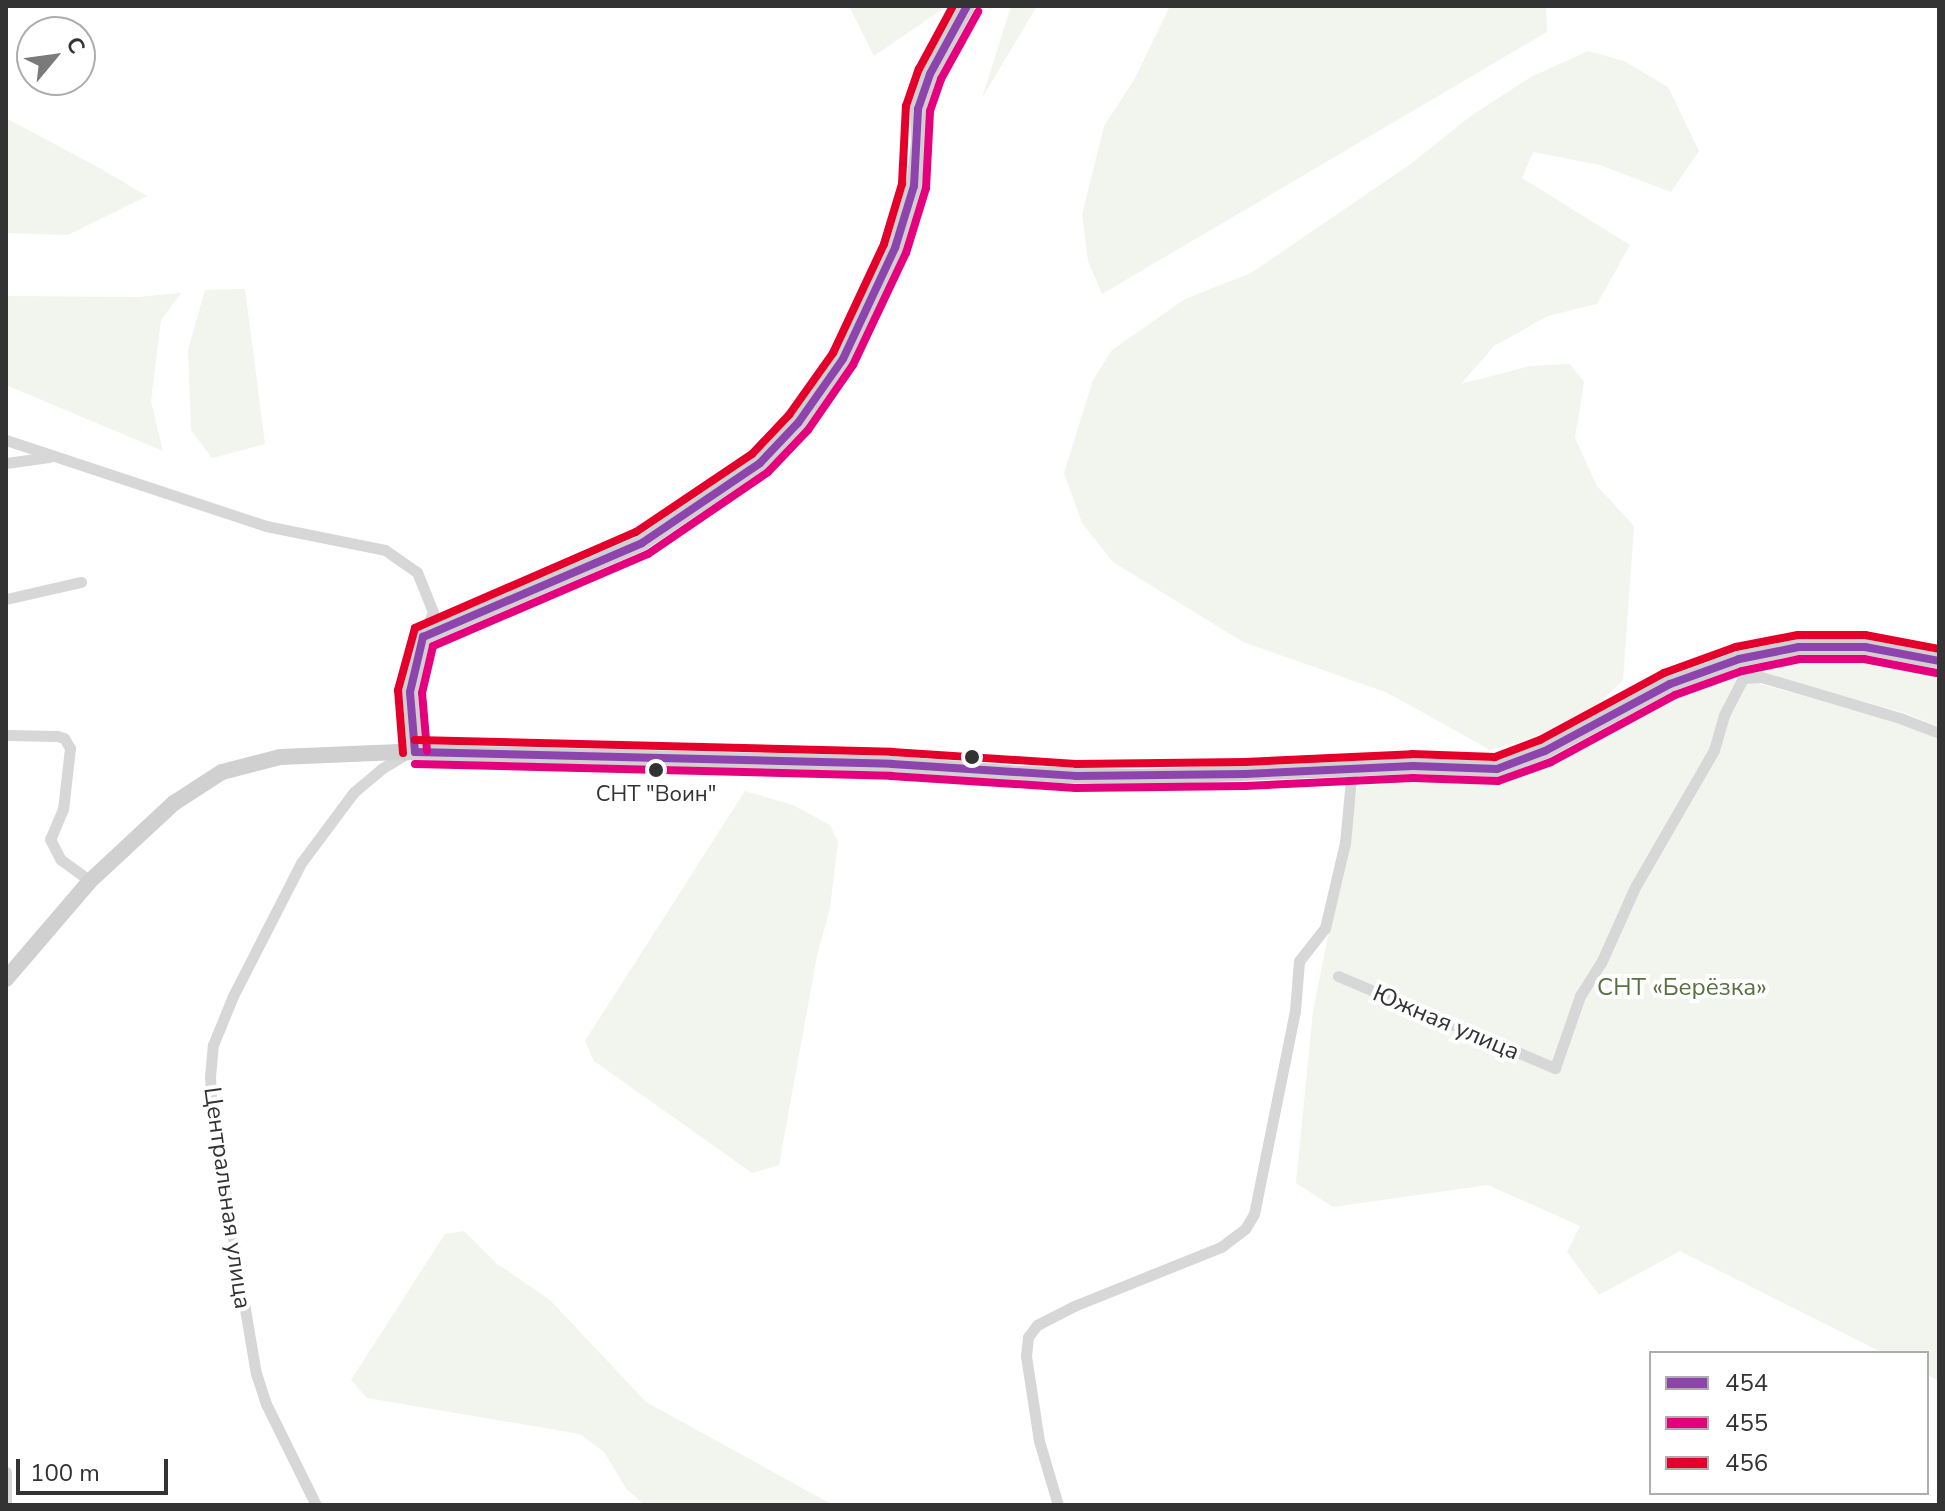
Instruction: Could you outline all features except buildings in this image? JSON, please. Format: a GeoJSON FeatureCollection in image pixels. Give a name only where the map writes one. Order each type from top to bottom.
{"type":"FeatureCollection","features":[{"type":"Feature","properties":{"kind":"street"},"geometry":{"type":"LineString","coordinates":[[423,637],[642,543],[760,463],[798,423],[843,359],[895,248],[914,186],[919,141],[918,109],[940,53],[967,6]]}},
{"type":"Feature","properties":{"kind":"street"},"geometry":{"type":"LineString","coordinates":[[6,440],[49,457],[266,526],[385,550],[417,572],[433,612],[423,637],[410,692],[412,752]]}},
{"type":"Feature","properties":{"kind":"street"},"geometry":{"type":"LineString","coordinates":[[6,463],[49,457]]}},
{"type":"Feature","properties":{"kind":"street"},"geometry":{"type":"LineString","coordinates":[[6,599],[81,582]]}},
{"type":"Feature","properties":{"kind":"street"},"geometry":{"type":"LineString","coordinates":[[6,979],[90,881],[174,803],[222,772],[265,760],[313,753],[412,752],[892,764],[1021,774],[1111,776],[1413,766],[1497,769],[1545,751],[1626,706],[1707,669],[1799,647],[1865,647],[1939,661]]}},
{"type":"Feature","properties":{"kind":"street","name":"Южная улица"},"geometry":{"type":"LineString","coordinates":[[1338,976],[1555,1068],[1580,996],[1601,963],[1635,887],[1714,750],[1724,715],[1743,678],[1761,677],[1900,718],[1939,733]]}},
{"type":"Feature","properties":{"kind":"street"},"geometry":{"type":"LineString","coordinates":[[6,735],[57,736],[64,738],[70,748],[63,809],[50,839],[60,859],[90,881]]}},
{"type":"Feature","properties":{"kind":"street","name":"Центральная улица"},"geometry":{"type":"LineString","coordinates":[[316,1505],[266,1404],[256,1374],[212,1114],[210,1077],[213,1045],[233,996],[301,863],[354,792],[381,769],[412,752]]}},
{"type":"Feature","properties":{"kind":"street"},"geometry":{"type":"LineString","coordinates":[[1058,1505],[1039,1441],[1026,1356],[1028,1337],[1037,1325],[1074,1306],[1221,1247],[1245,1229],[1254,1214],[1295,1011],[1299,961],[1327,921],[1345,843],[1352,769]]}},
{"type":"Feature","properties":{"kind":"street"},"geometry":{"type":"LineString","coordinates":[[6,1472],[6,1505]]}},
{"type":"Feature","properties":{"kind":"green space"},"geometry":{"type":"Polygon","coordinates":[[[849,6],[947,6],[874,56],[849,6]]]}},
{"type":"Feature","properties":{"kind":"green space"},"geometry":{"type":"Polygon","coordinates":[[[1011,6],[1037,6],[982,98],[1011,6]]]}},
{"type":"Feature","properties":{"kind":"green space"},"geometry":{"type":"Polygon","coordinates":[[[1170,6],[1546,6],[1547,32],[1102,294],[1088,261],[1082,214],[1104,126],[1134,80],[1170,6]]]}},
{"type":"Feature","properties":{"kind":"green space"},"geometry":{"type":"Polygon","coordinates":[[[1588,51],[1624,61],[1668,87],[1699,151],[1671,192],[1600,165],[1533,152],[1522,178],[1630,245],[1597,304],[1548,316],[1494,346],[1461,384],[1530,366],[1570,364],[1584,382],[1575,438],[1597,486],[1634,526],[1623,680],[1597,705],[1546,735],[1490,750],[1388,693],[1243,642],[1113,562],[1082,523],[1064,473],[1093,380],[1112,350],[1185,299],[1251,273],[1412,163],[1472,115],[1531,77],[1588,51]]]}},
{"type":"Feature","properties":{"kind":"green space"},"geometry":{"type":"Polygon","coordinates":[[[6,118],[147,196],[68,235],[6,233],[6,118]]]}},
{"type":"Feature","properties":{"kind":"green space"},"geometry":{"type":"Polygon","coordinates":[[[245,289],[265,444],[212,458],[191,430],[188,350],[205,290],[245,289]]]}},
{"type":"Feature","properties":{"kind":"green space"},"geometry":{"type":"Polygon","coordinates":[[[181,293],[161,320],[151,401],[163,451],[6,385],[6,296],[138,297],[181,293]]]}},
{"type":"Feature","properties":{"kind":"green space","name":"СНТ «Берёзка»"},"geometry":{"type":"Polygon","coordinates":[[[1865,656],[1939,670],[1939,727],[1905,713],[1747,669],[1760,684],[1897,722],[1939,740],[1939,1381],[1929,1376],[1929,1351],[1879,1351],[1680,1251],[1599,1295],[1567,1252],[1580,1226],[1488,1185],[1333,1207],[1296,1183],[1313,1011],[1358,786],[1512,777],[1562,758],[1635,713],[1708,677],[1744,667],[1865,656]]]}},
{"type":"Feature","properties":{"kind":"green space"},"geometry":{"type":"Polygon","coordinates":[[[745,791],[793,805],[830,825],[838,842],[830,908],[817,956],[779,1165],[752,1173],[594,1061],[585,1041],[745,791]]]}},
{"type":"Feature","properties":{"kind":"green space"},"geometry":{"type":"Polygon","coordinates":[[[464,1231],[496,1263],[550,1300],[646,1402],[833,1505],[644,1505],[626,1488],[604,1452],[580,1434],[367,1398],[351,1380],[445,1234],[464,1231]]]}},
{"type":"Feature","properties":{"kind":"transit line","name":"456"},"geometry":{"type":"LineString","coordinates":[[403,753],[398,690],[415,628],[636,532],[752,454],[789,415],[833,353],[884,244],[902,184],[906,106],[919,69],[953,6]]}},
{"type":"Feature","properties":{"kind":"transit line","name":"454"},"geometry":{"type":"LineString","coordinates":[[415,752],[410,692],[423,637],[642,543],[760,463],[798,423],[843,359],[895,248],[914,186],[918,109],[930,74],[967,6]]}},
{"type":"Feature","properties":{"kind":"transit line","name":"455"},"geometry":{"type":"LineString","coordinates":[[427,751],[422,693],[433,646],[648,554],[768,472],[808,430],[853,365],[906,253],[926,188],[930,111],[941,79],[978,12]]}},
{"type":"Feature","properties":{"kind":"transit line","name":"456"},"geometry":{"type":"LineString","coordinates":[[415,740],[892,752],[1076,764],[1245,762],[1412,754],[1495,757],[1540,740],[1664,673],[1736,647],[1798,635],[1865,635],[1939,649]]}},
{"type":"Feature","properties":{"kind":"transit line","name":"454"},"geometry":{"type":"LineString","coordinates":[[415,752],[892,764],[1076,776],[1245,774],[1413,766],[1497,769],[1545,751],[1670,684],[1739,659],[1799,647],[1865,647],[1939,661]]}},
{"type":"Feature","properties":{"kind":"transit line","name":"455"},"geometry":{"type":"LineString","coordinates":[[415,764],[891,776],[1076,788],[1245,786],[1413,778],[1498,781],[1551,762],[1675,695],[1742,671],[1800,659],[1864,659],[1937,673]]}},
{"type":"Feature","properties":{"kind":"place","name":"СНТ \"Воин\""},"geometry":{"type":"Point","coordinates":[656,770]}}]}
